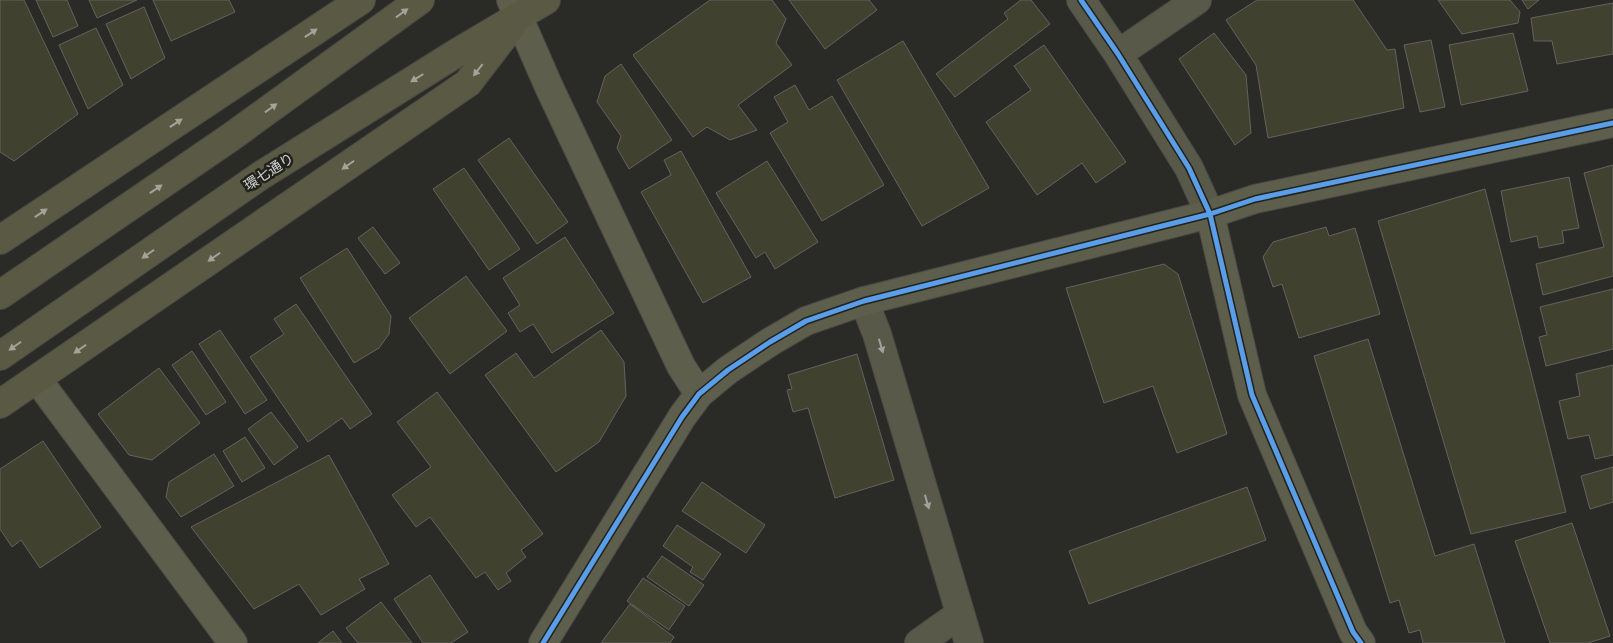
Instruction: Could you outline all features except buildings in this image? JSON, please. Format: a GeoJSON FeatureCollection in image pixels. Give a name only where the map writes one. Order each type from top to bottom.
{"type":"FeatureCollection","features":[{"type":"Feature","properties":{"kind":"main road"},"geometry":{"type":"LineString","coordinates":[[0,240],[361,0]]}},
{"type":"Feature","properties":{"kind":"main road"},"geometry":{"type":"LineString","coordinates":[[0,295],[231,137],[420,0]]}},
{"type":"Feature","properties":{"kind":"main road","name":"環七通り"},"geometry":{"type":"LineString","coordinates":[[0,356],[260,176],[455,54],[515,9],[546,0]]}},
{"type":"Feature","properties":{"kind":"main road"},"geometry":{"type":"LineString","coordinates":[[0,404],[468,83],[515,9]]}},
{"type":"Feature","properties":{"kind":"street"},"geometry":{"type":"LineString","coordinates":[[1081,0],[1118,54],[1189,168],[1210,214],[1252,395],[1353,632],[1361,643]]}},
{"type":"Feature","properties":{"kind":"street"},"geometry":{"type":"LineString","coordinates":[[1118,54],[1198,0]]}},
{"type":"Feature","properties":{"kind":"street"},"geometry":{"type":"LineString","coordinates":[[515,9],[549,87],[681,366],[699,394]]}},
{"type":"Feature","properties":{"kind":"street"},"geometry":{"type":"LineString","coordinates":[[543,643],[682,417],[699,394],[728,370],[806,321],[864,301],[1210,214],[1255,200],[1613,123]]}},
{"type":"Feature","properties":{"kind":"street"},"geometry":{"type":"LineString","coordinates":[[864,301],[877,334],[969,643]]}},
{"type":"Feature","properties":{"kind":"street"},"geometry":{"type":"LineString","coordinates":[[37,379],[233,643]]}},
{"type":"Feature","properties":{"kind":"street"},"geometry":{"type":"LineString","coordinates":[[919,643],[960,614]]}},
{"type":"Feature","properties":{"kind":"cycle path"},"geometry":{"type":"LineString","coordinates":[[1081,0],[1118,54],[1189,168],[1210,214],[1252,395],[1353,632],[1361,643]]}},
{"type":"Feature","properties":{"kind":"cycle path"},"geometry":{"type":"LineString","coordinates":[[543,643],[682,417],[699,394],[728,370],[806,321],[864,301],[1210,214],[1255,199],[1613,123]]}}]}
